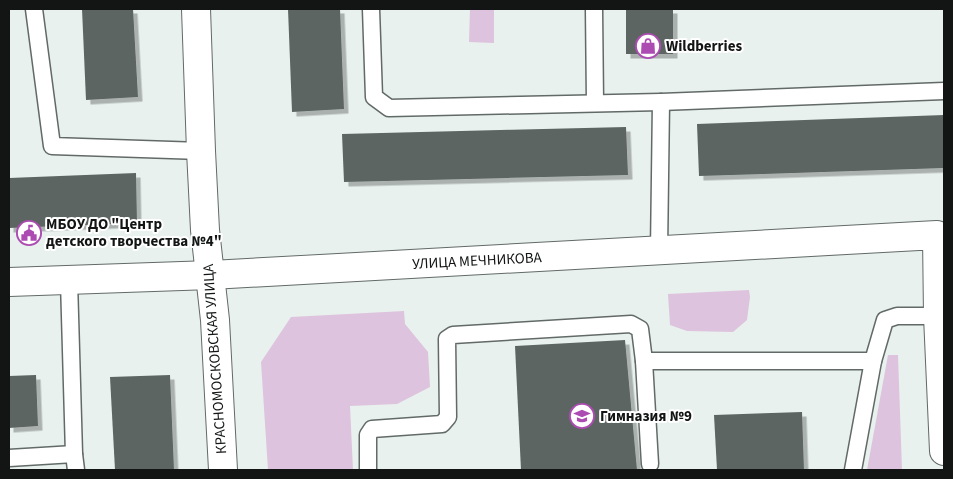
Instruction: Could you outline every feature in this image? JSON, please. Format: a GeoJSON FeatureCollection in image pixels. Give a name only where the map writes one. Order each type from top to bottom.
{"type":"FeatureCollection","features":[{"type":"Feature","properties":{"kind":"street","name":"КРАСНОМОСКОВСКАЯ УЛИЦА"},"geometry":{"type":"LineString","coordinates":[[196,9],[200,151],[205,230],[215,320],[223,470]]}},
{"type":"Feature","properties":{"kind":"street","name":"УЛИЦА МЕЧНИКОВА"},"geometry":{"type":"LineString","coordinates":[[9,282],[211,276],[941,234]]}},
{"type":"Feature","properties":{"kind":"street"},"geometry":{"type":"LineString","coordinates":[[941,234],[938,316],[944,451]]}},
{"type":"Feature","properties":{"kind":"lane"},"geometry":{"type":"LineString","coordinates":[[34,9],[52,146],[200,151]]}},
{"type":"Feature","properties":{"kind":"lane"},"geometry":{"type":"LineString","coordinates":[[371,9],[374,97],[389,108],[661,102],[944,91]]}},
{"type":"Feature","properties":{"kind":"lane"},"geometry":{"type":"LineString","coordinates":[[594,9],[595,103]]}},
{"type":"Feature","properties":{"kind":"lane"},"geometry":{"type":"LineString","coordinates":[[659,251],[661,102]]}},
{"type":"Feature","properties":{"kind":"lane"},"geometry":{"type":"LineString","coordinates":[[9,458],[75,462],[69,281]]}},
{"type":"Feature","properties":{"kind":"lane"},"geometry":{"type":"LineString","coordinates":[[853,470],[873,361],[885,320],[897,316],[938,316]]}},
{"type":"Feature","properties":{"kind":"lane"},"geometry":{"type":"LineString","coordinates":[[368,470],[368,435],[372,429],[442,424],[448,417],[447,339],[453,335],[631,324],[640,330],[644,361],[650,464]]}},
{"type":"Feature","properties":{"kind":"lane"},"geometry":{"type":"LineString","coordinates":[[644,361],[873,361]]}},
{"type":"Feature","properties":{"kind":"shaded area"},"geometry":{"type":"Polygon","coordinates":[[[470,9],[494,9],[494,43],[469,42],[470,9]]]}},
{"type":"Feature","properties":{"kind":"shaded area"},"geometry":{"type":"Polygon","coordinates":[[[749,290],[747,320],[733,332],[687,331],[670,325],[668,294],[749,290]]]}},
{"type":"Feature","properties":{"kind":"shaded area"},"geometry":{"type":"Polygon","coordinates":[[[404,311],[405,324],[428,352],[430,387],[397,404],[350,406],[353,470],[268,470],[261,362],[291,317],[404,311]]]}},
{"type":"Feature","properties":{"kind":"shaded area"},"geometry":{"type":"Polygon","coordinates":[[[888,355],[898,355],[902,470],[867,470],[888,355]]]}},
{"type":"Feature","properties":{"kind":"building"},"geometry":{"type":"Polygon","coordinates":[[[82,9],[133,9],[138,97],[86,100],[82,9]]]}},
{"type":"Feature","properties":{"kind":"building"},"geometry":{"type":"Polygon","coordinates":[[[288,9],[340,9],[344,109],[292,112],[288,9]]]}},
{"type":"Feature","properties":{"kind":"building"},"geometry":{"type":"Polygon","coordinates":[[[626,9],[673,9],[673,54],[626,54],[626,9]]]}},
{"type":"Feature","properties":{"kind":"building"},"geometry":{"type":"Polygon","coordinates":[[[944,115],[944,168],[699,176],[697,124],[944,115]]]}},
{"type":"Feature","properties":{"kind":"building"},"geometry":{"type":"Polygon","coordinates":[[[626,127],[628,175],[344,182],[342,134],[626,127]]]}},
{"type":"Feature","properties":{"kind":"building"},"geometry":{"type":"Polygon","coordinates":[[[136,173],[137,223],[9,228],[9,178],[136,173]]]}},
{"type":"Feature","properties":{"kind":"building"},"geometry":{"type":"Polygon","coordinates":[[[625,340],[637,470],[521,470],[515,346],[625,340]]]}},
{"type":"Feature","properties":{"kind":"building"},"geometry":{"type":"Polygon","coordinates":[[[36,375],[38,426],[9,428],[9,376],[36,375]]]}},
{"type":"Feature","properties":{"kind":"building"},"geometry":{"type":"Polygon","coordinates":[[[170,375],[174,470],[115,470],[110,377],[170,375]]]}},
{"type":"Feature","properties":{"kind":"building"},"geometry":{"type":"Polygon","coordinates":[[[802,412],[804,470],[717,470],[714,415],[802,412]]]}},
{"type":"Feature","properties":{"kind":"place","name":"Wildberries"},"geometry":{"type":"Point","coordinates":[648,46]}},
{"type":"Feature","properties":{"kind":"place","name":"МБОУ ДО \"Центр детского творчества №4\""},"geometry":{"type":"Point","coordinates":[29,233]}},
{"type":"Feature","properties":{"kind":"place","name":"Гимназия №9"},"geometry":{"type":"Point","coordinates":[582,416]}}]}
